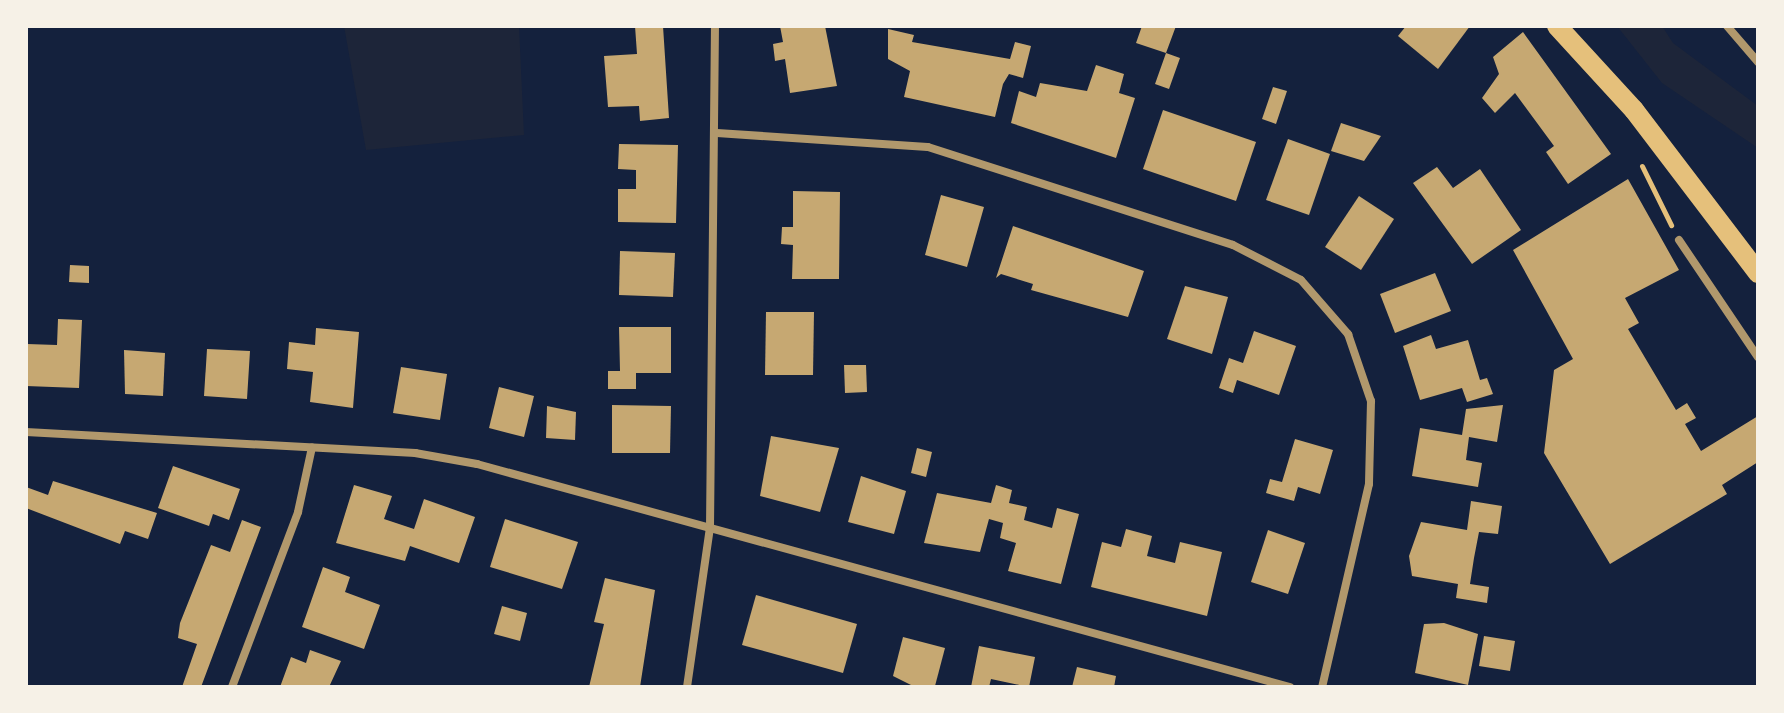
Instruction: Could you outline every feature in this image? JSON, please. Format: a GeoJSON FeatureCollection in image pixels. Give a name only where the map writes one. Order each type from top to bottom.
{"type":"FeatureCollection","features":[{"type":"Feature","properties":{"kind":"main road"},"geometry":{"type":"LineString","coordinates":[[1557,26],[1634,110],[1758,273]]}},
{"type":"Feature","properties":{"kind":"street"},"geometry":{"type":"LineString","coordinates":[[687,687],[710,527],[717,133],[715,26]]}},
{"type":"Feature","properties":{"kind":"street"},"geometry":{"type":"LineString","coordinates":[[1727,26],[1758,62]]}},
{"type":"Feature","properties":{"kind":"street"},"geometry":{"type":"LineString","coordinates":[[717,133],[928,147],[1233,245],[1301,280],[1348,334],[1371,401],[1369,484],[1322,687]]}},
{"type":"Feature","properties":{"kind":"street"},"geometry":{"type":"LineString","coordinates":[[1679,240],[1758,357]]}},
{"type":"Feature","properties":{"kind":"street"},"geometry":{"type":"LineString","coordinates":[[26,432],[312,447],[477,464],[1290,687]]}},
{"type":"Feature","properties":{"kind":"street"},"geometry":{"type":"LineString","coordinates":[[232,687],[298,512],[312,447]]}},
{"type":"Feature","properties":{"kind":"shaded area"},"geometry":{"type":"Polygon","coordinates":[[[344,26],[519,26],[524,135],[366,150],[344,26]]]}},
{"type":"Feature","properties":{"kind":"shaded area"},"geometry":{"type":"Polygon","coordinates":[[[1617,26],[1662,26],[1673,43],[1758,106],[1758,148],[1662,83],[1617,26]]]}},
{"type":"Feature","properties":{"kind":"building"},"geometry":{"type":"Polygon","coordinates":[[[635,26],[663,26],[669,118],[640,121],[639,106],[608,107],[604,56],[637,54],[635,26]]]}},
{"type":"Feature","properties":{"kind":"building"},"geometry":{"type":"Polygon","coordinates":[[[780,26],[825,26],[837,86],[790,93],[785,59],[775,61],[773,44],[783,42],[780,26]]]}},
{"type":"Feature","properties":{"kind":"building"},"geometry":{"type":"Polygon","coordinates":[[[1142,26],[1176,26],[1166,53],[1136,43],[1142,26]]]}},
{"type":"Feature","properties":{"kind":"building"},"geometry":{"type":"Polygon","coordinates":[[[1406,26],[1470,26],[1438,69],[1398,36],[1406,26]]]}},
{"type":"Feature","properties":{"kind":"building"},"geometry":{"type":"Polygon","coordinates":[[[888,29],[914,35],[912,42],[1010,59],[1015,42],[1031,46],[1023,78],[1009,74],[1003,84],[995,117],[904,97],[910,71],[888,59],[888,29]]]}},
{"type":"Feature","properties":{"kind":"building"},"geometry":{"type":"Polygon","coordinates":[[[1523,32],[1611,154],[1568,184],[1546,152],[1554,146],[1515,93],[1495,113],[1482,98],[1499,74],[1493,57],[1523,32]]]}},
{"type":"Feature","properties":{"kind":"building"},"geometry":{"type":"Polygon","coordinates":[[[1166,53],[1180,58],[1169,89],[1155,84],[1166,53]]]}},
{"type":"Feature","properties":{"kind":"building"},"geometry":{"type":"Polygon","coordinates":[[[1096,65],[1124,74],[1119,93],[1135,98],[1116,158],[1011,123],[1019,91],[1036,97],[1040,83],[1087,91],[1096,65]]]}},
{"type":"Feature","properties":{"kind":"building"},"geometry":{"type":"Polygon","coordinates":[[[1273,87],[1287,91],[1276,124],[1262,119],[1273,87]]]}},
{"type":"Feature","properties":{"kind":"building"},"geometry":{"type":"Polygon","coordinates":[[[1163,110],[1256,142],[1236,201],[1143,169],[1163,110]]]}},
{"type":"Feature","properties":{"kind":"building"},"geometry":{"type":"Polygon","coordinates":[[[1341,123],[1381,136],[1364,161],[1331,151],[1341,123]]]}},
{"type":"Feature","properties":{"kind":"building"},"geometry":{"type":"Polygon","coordinates":[[[1288,139],[1330,154],[1309,215],[1266,200],[1288,139]]]}},
{"type":"Feature","properties":{"kind":"building"},"geometry":{"type":"Polygon","coordinates":[[[619,144],[678,145],[676,223],[618,222],[618,189],[636,189],[636,170],[618,169],[619,144]]]}},
{"type":"Feature","properties":{"kind":"building"},"geometry":{"type":"Polygon","coordinates":[[[1437,167],[1453,188],[1480,169],[1521,230],[1472,264],[1413,183],[1437,167]]]}},
{"type":"Feature","properties":{"kind":"building"},"geometry":{"type":"Polygon","coordinates":[[[1628,179],[1679,270],[1625,298],[1639,323],[1628,329],[1676,410],[1687,403],[1696,418],[1685,424],[1701,451],[1758,416],[1758,462],[1722,485],[1727,494],[1610,564],[1544,453],[1554,370],[1573,359],[1513,250],[1628,179]]]}},
{"type":"Feature","properties":{"kind":"building"},"geometry":{"type":"Polygon","coordinates":[[[793,191],[840,192],[839,279],[792,279],[793,245],[781,244],[782,227],[793,227],[793,191]]]}},
{"type":"Feature","properties":{"kind":"building"},"geometry":{"type":"Polygon","coordinates":[[[941,195],[984,207],[967,267],[925,255],[941,195]]]}},
{"type":"Feature","properties":{"kind":"building"},"geometry":{"type":"Polygon","coordinates":[[[1359,196],[1394,219],[1361,270],[1325,247],[1359,196]]]}},
{"type":"Feature","properties":{"kind":"building"},"geometry":{"type":"Polygon","coordinates":[[[1013,226],[1144,271],[1128,317],[1031,290],[1033,284],[1001,274],[996,278],[1013,226]]]}},
{"type":"Feature","properties":{"kind":"building"},"geometry":{"type":"Polygon","coordinates":[[[620,251],[675,253],[673,297],[619,295],[620,251]]]}},
{"type":"Feature","properties":{"kind":"building"},"geometry":{"type":"Polygon","coordinates":[[[70,265],[89,266],[89,283],[69,282],[70,265]]]}},
{"type":"Feature","properties":{"kind":"building"},"geometry":{"type":"Polygon","coordinates":[[[1435,273],[1451,311],[1395,333],[1380,294],[1435,273]]]}},
{"type":"Feature","properties":{"kind":"building"},"geometry":{"type":"Polygon","coordinates":[[[1185,286],[1228,297],[1212,354],[1167,339],[1185,286]]]}},
{"type":"Feature","properties":{"kind":"building"},"geometry":{"type":"Polygon","coordinates":[[[766,312],[814,312],[813,375],[765,375],[766,312]]]}},
{"type":"Feature","properties":{"kind":"building"},"geometry":{"type":"Polygon","coordinates":[[[58,319],[82,320],[79,388],[26,386],[27,344],[57,345],[58,319]]]}},
{"type":"Feature","properties":{"kind":"building"},"geometry":{"type":"Polygon","coordinates":[[[619,327],[671,327],[671,373],[636,373],[636,389],[608,389],[608,371],[620,371],[619,327]]]}},
{"type":"Feature","properties":{"kind":"building"},"geometry":{"type":"Polygon","coordinates":[[[316,328],[359,332],[353,408],[310,402],[313,372],[287,369],[289,342],[315,345],[316,328]]]}},
{"type":"Feature","properties":{"kind":"building"},"geometry":{"type":"Polygon","coordinates":[[[1254,331],[1296,346],[1279,395],[1237,380],[1233,393],[1219,388],[1229,358],[1243,363],[1254,331]]]}},
{"type":"Feature","properties":{"kind":"building"},"geometry":{"type":"Polygon","coordinates":[[[1431,335],[1436,349],[1468,340],[1480,380],[1487,378],[1493,394],[1467,402],[1462,388],[1420,400],[1403,346],[1431,335]]]}},
{"type":"Feature","properties":{"kind":"building"},"geometry":{"type":"Polygon","coordinates":[[[207,349],[250,351],[247,399],[204,396],[207,349]]]}},
{"type":"Feature","properties":{"kind":"building"},"geometry":{"type":"Polygon","coordinates":[[[124,350],[165,353],[163,396],[125,394],[124,350]]]}},
{"type":"Feature","properties":{"kind":"building"},"geometry":{"type":"Polygon","coordinates":[[[844,365],[866,365],[867,392],[845,393],[844,365]]]}},
{"type":"Feature","properties":{"kind":"building"},"geometry":{"type":"Polygon","coordinates":[[[401,367],[447,374],[440,420],[393,413],[401,367]]]}},
{"type":"Feature","properties":{"kind":"building"},"geometry":{"type":"Polygon","coordinates":[[[499,387],[534,396],[524,437],[489,428],[499,387]]]}},
{"type":"Feature","properties":{"kind":"building"},"geometry":{"type":"Polygon","coordinates":[[[612,405],[671,406],[670,453],[612,453],[612,405]]]}},
{"type":"Feature","properties":{"kind":"building"},"geometry":{"type":"Polygon","coordinates":[[[1503,405],[1497,442],[1469,437],[1466,460],[1482,463],[1478,487],[1412,476],[1420,428],[1462,435],[1466,409],[1503,405]]]}},
{"type":"Feature","properties":{"kind":"building"},"geometry":{"type":"Polygon","coordinates":[[[547,406],[576,412],[575,440],[546,438],[547,406]]]}},
{"type":"Feature","properties":{"kind":"building"},"geometry":{"type":"Polygon","coordinates":[[[771,436],[839,448],[820,512],[760,496],[771,436]]]}},
{"type":"Feature","properties":{"kind":"building"},"geometry":{"type":"Polygon","coordinates":[[[1295,439],[1333,450],[1320,494],[1298,487],[1294,501],[1266,493],[1270,479],[1282,482],[1295,439]]]}},
{"type":"Feature","properties":{"kind":"building"},"geometry":{"type":"Polygon","coordinates":[[[917,448],[932,452],[926,477],[911,473],[917,448]]]}},
{"type":"Feature","properties":{"kind":"building"},"geometry":{"type":"Polygon","coordinates":[[[173,466],[240,489],[229,520],[213,514],[209,526],[158,508],[173,466]]]}},
{"type":"Feature","properties":{"kind":"building"},"geometry":{"type":"Polygon","coordinates":[[[861,476],[906,491],[894,534],[848,522],[861,476]]]}},
{"type":"Feature","properties":{"kind":"building"},"geometry":{"type":"Polygon","coordinates":[[[53,481],[157,513],[148,539],[125,531],[120,544],[26,508],[26,487],[48,495],[53,481]]]}},
{"type":"Feature","properties":{"kind":"building"},"geometry":{"type":"Polygon","coordinates":[[[354,485],[392,496],[384,519],[414,529],[424,499],[475,517],[459,563],[410,546],[405,561],[336,543],[354,485]]]}},
{"type":"Feature","properties":{"kind":"building"},"geometry":{"type":"Polygon","coordinates":[[[996,485],[1012,490],[1009,503],[1027,507],[1024,520],[1052,528],[1057,508],[1079,514],[1061,584],[1008,571],[1016,543],[1000,538],[1003,523],[989,519],[980,552],[924,543],[937,493],[991,503],[996,485]]]}},
{"type":"Feature","properties":{"kind":"building"},"geometry":{"type":"Polygon","coordinates":[[[1471,501],[1502,506],[1498,534],[1479,532],[1474,558],[1470,584],[1489,587],[1487,603],[1456,598],[1458,584],[1412,576],[1409,556],[1421,522],[1467,530],[1471,501]]]}},
{"type":"Feature","properties":{"kind":"building"},"geometry":{"type":"Polygon","coordinates":[[[505,519],[578,542],[562,589],[490,567],[505,519]]]}},
{"type":"Feature","properties":{"kind":"building"},"geometry":{"type":"Polygon","coordinates":[[[242,520],[261,527],[201,687],[182,687],[197,644],[178,638],[180,623],[211,545],[230,552],[242,520]]]}},
{"type":"Feature","properties":{"kind":"building"},"geometry":{"type":"Polygon","coordinates":[[[1126,529],[1152,536],[1147,556],[1175,563],[1180,542],[1222,552],[1207,616],[1091,587],[1102,542],[1121,547],[1126,529]]]}},
{"type":"Feature","properties":{"kind":"building"},"geometry":{"type":"Polygon","coordinates":[[[1268,530],[1305,543],[1288,594],[1251,582],[1268,530]]]}},
{"type":"Feature","properties":{"kind":"building"},"geometry":{"type":"Polygon","coordinates":[[[323,567],[350,577],[345,592],[380,605],[364,649],[302,627],[323,567]]]}},
{"type":"Feature","properties":{"kind":"building"},"geometry":{"type":"Polygon","coordinates":[[[605,578],[655,590],[640,687],[589,687],[604,624],[594,622],[605,578]]]}},
{"type":"Feature","properties":{"kind":"building"},"geometry":{"type":"Polygon","coordinates":[[[756,595],[857,624],[843,673],[742,645],[756,595]]]}},
{"type":"Feature","properties":{"kind":"building"},"geometry":{"type":"Polygon","coordinates":[[[502,606],[527,613],[520,641],[494,634],[502,606]]]}},
{"type":"Feature","properties":{"kind":"building"},"geometry":{"type":"Polygon","coordinates":[[[1444,623],[1478,634],[1468,685],[1415,673],[1424,624],[1444,623]]]}},
{"type":"Feature","properties":{"kind":"building"},"geometry":{"type":"Polygon","coordinates":[[[1484,636],[1515,641],[1510,671],[1479,666],[1484,636]]]}},
{"type":"Feature","properties":{"kind":"building"},"geometry":{"type":"Polygon","coordinates":[[[903,637],[945,648],[935,686],[915,687],[893,676],[903,637]]]}},
{"type":"Feature","properties":{"kind":"building"},"geometry":{"type":"Polygon","coordinates":[[[979,646],[1035,657],[1029,687],[991,679],[989,687],[971,687],[979,646]]]}},
{"type":"Feature","properties":{"kind":"building"},"geometry":{"type":"Polygon","coordinates":[[[310,650],[341,661],[329,687],[280,687],[291,657],[306,663],[310,650]]]}},
{"type":"Feature","properties":{"kind":"building"},"geometry":{"type":"Polygon","coordinates":[[[1077,667],[1116,676],[1114,687],[1072,687],[1077,667]]]}}]}
